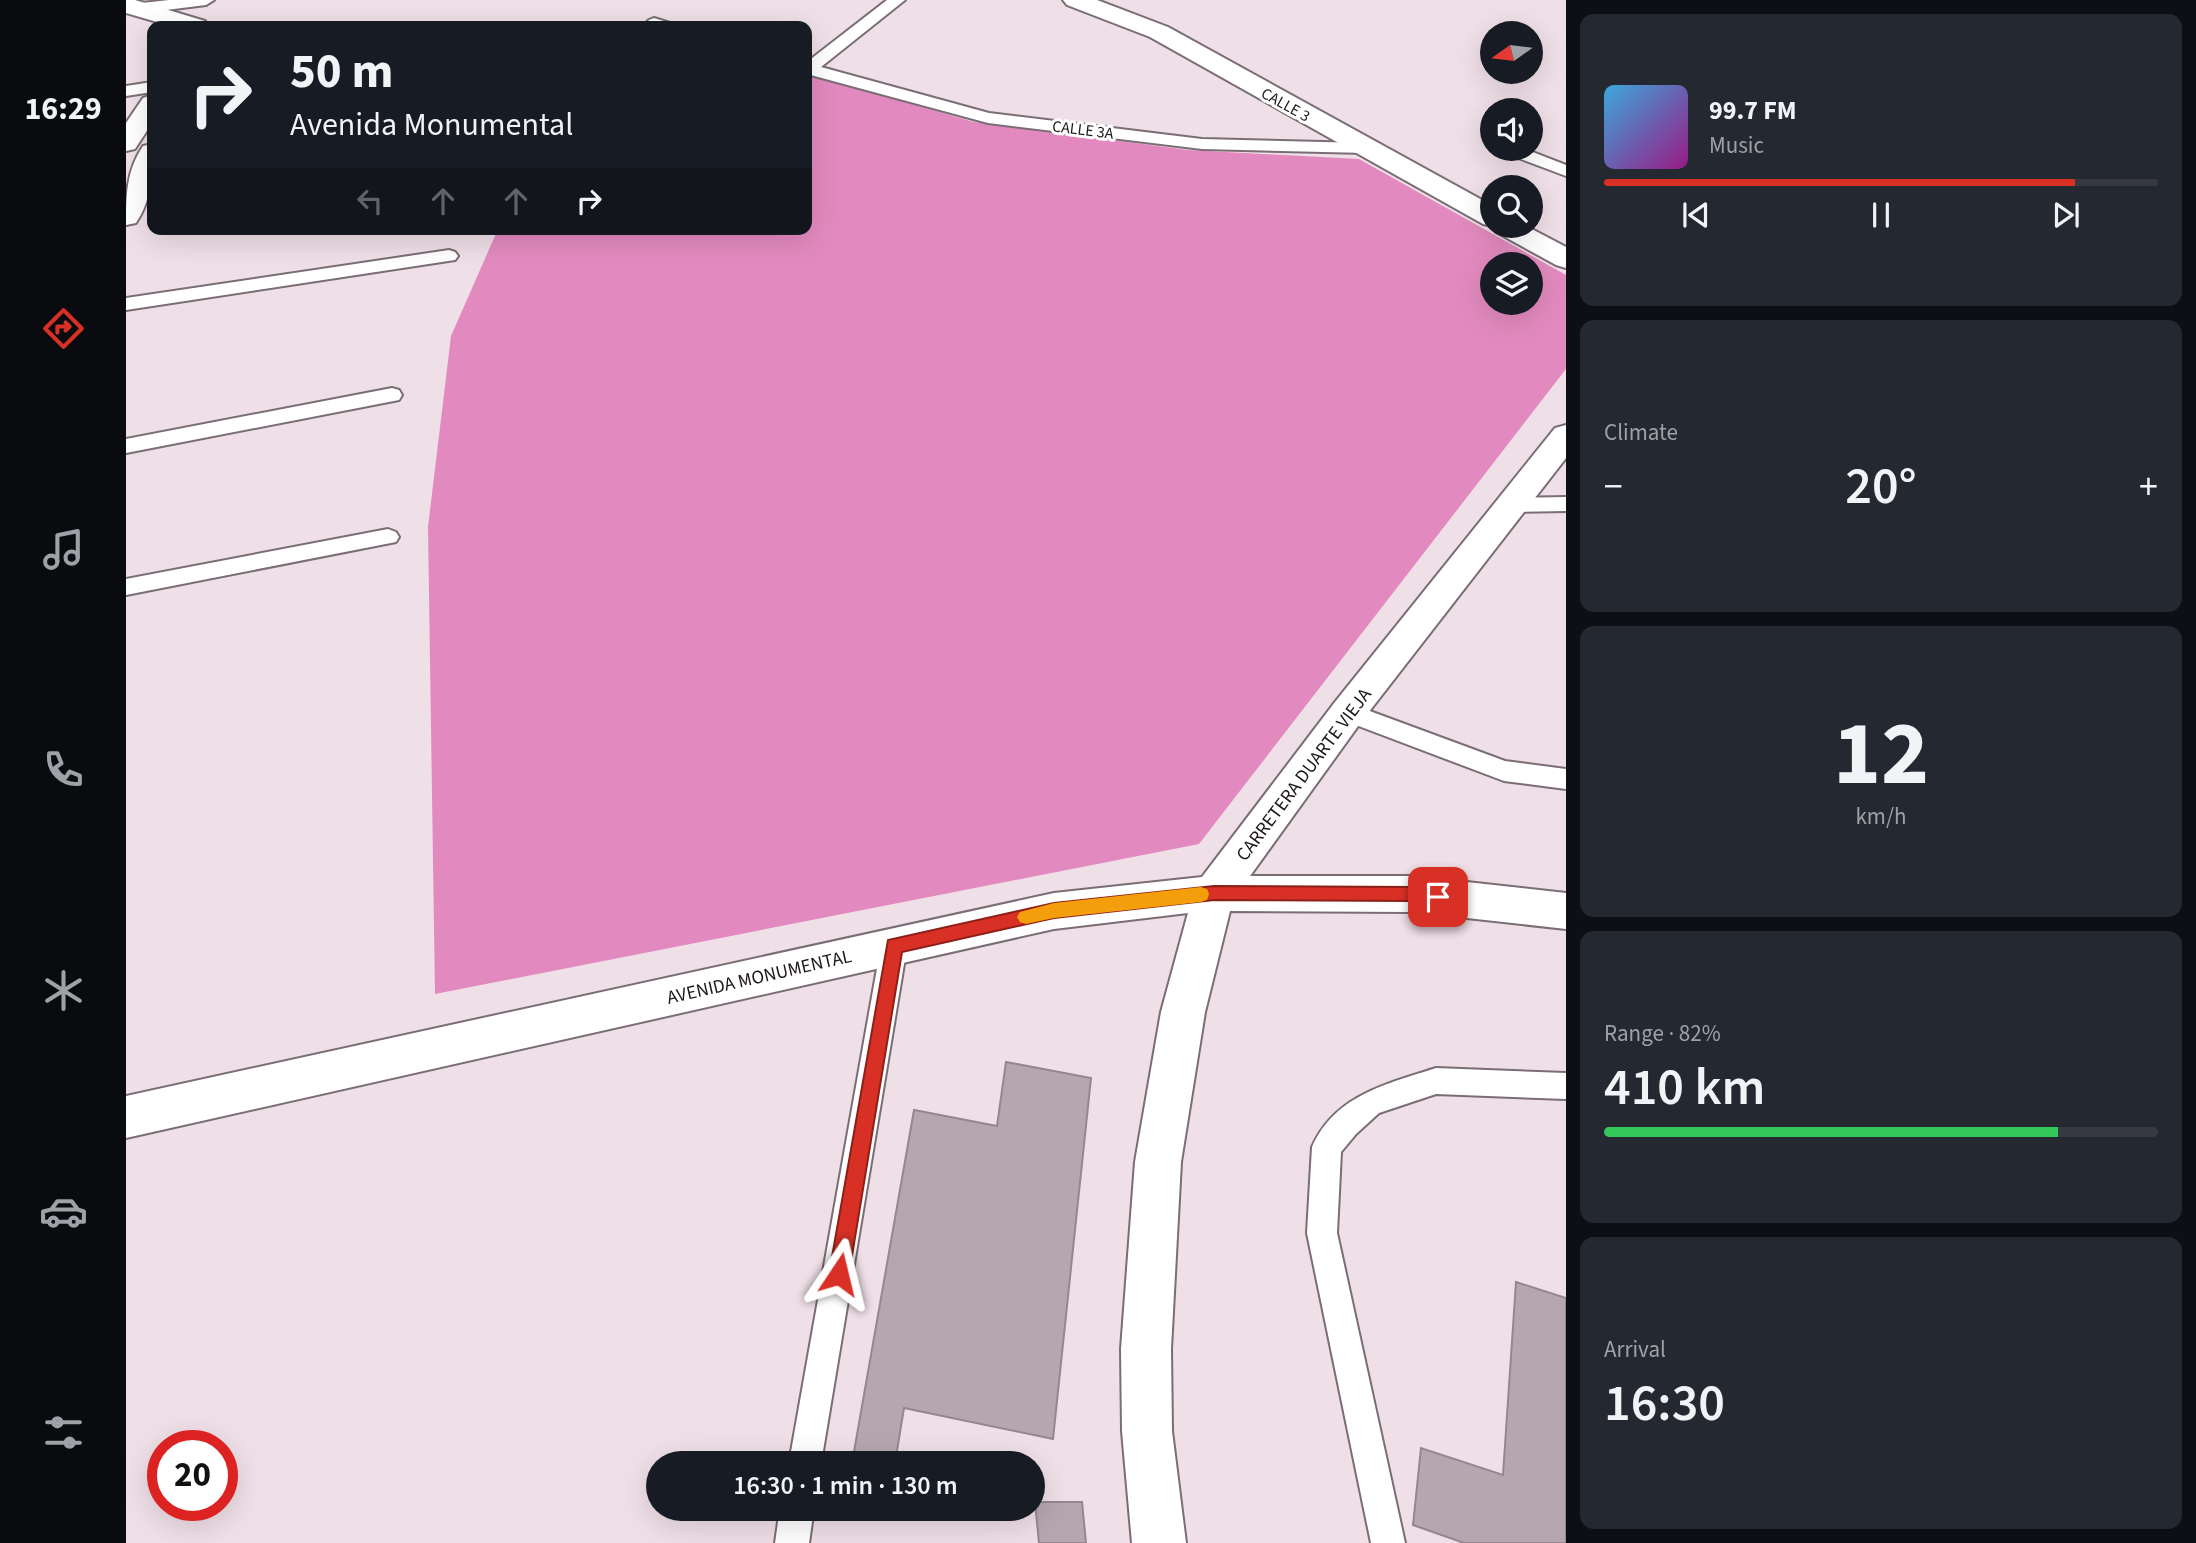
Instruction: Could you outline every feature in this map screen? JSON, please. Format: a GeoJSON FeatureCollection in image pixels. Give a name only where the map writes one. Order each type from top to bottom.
{"type":"FeatureCollection","features":[{"type":"Feature","properties":{"kind":"main road","name":"CALLE 3"},"geometry":{"type":"LineString","coordinates":[[1075,0],[1159,32],[1480,211]]}},
{"type":"Feature","properties":{"kind":"main road"},"geometry":{"type":"LineString","coordinates":[[134,6],[180,21]]}},
{"type":"Feature","properties":{"kind":"main road"},"geometry":{"type":"LineString","coordinates":[[126,27],[147,32]]}},
{"type":"Feature","properties":{"kind":"main road"},"geometry":{"type":"LineString","coordinates":[[126,143],[147,109]]}},
{"type":"Feature","properties":{"kind":"main road"},"geometry":{"type":"LineString","coordinates":[[138,200],[147,169]]}},
{"type":"Feature","properties":{"kind":"main road"},"geometry":{"type":"LineString","coordinates":[[1528,238],[1566,259]]}},
{"type":"Feature","properties":{"kind":"main road","name":"CARRETERA DUARTE VIEJA"},"geometry":{"type":"LineString","coordinates":[[1159,1543],[1147,1431],[1146,1349],[1158,1162],[1183,1012],[1214,893],[1348,712],[1566,436]]}},
{"type":"Feature","properties":{"kind":"main road","name":"AVENIDA MONUMENTAL"},"geometry":{"type":"LineString","coordinates":[[126,1117],[1054,911],[1214,893],[1412,894],[1566,911]]}},
{"type":"Feature","properties":{"kind":"lane"},"geometry":{"type":"LineString","coordinates":[[134,6],[206,0]]}},
{"type":"Feature","properties":{"kind":"lane"},"geometry":{"type":"LineString","coordinates":[[812,65],[897,0]]}},
{"type":"Feature","properties":{"kind":"lane","name":"CALLE 3A"},"geometry":{"type":"LineString","coordinates":[[812,69],[988,118],[1202,144],[1366,148]]}},
{"type":"Feature","properties":{"kind":"lane"},"geometry":{"type":"LineString","coordinates":[[126,91],[147,88]]}},
{"type":"Feature","properties":{"kind":"lane"},"geometry":{"type":"LineString","coordinates":[[1541,161],[1566,171]]}},
{"type":"Feature","properties":{"kind":"lane"},"geometry":{"type":"LineString","coordinates":[[126,304],[449,256]]}},
{"type":"Feature","properties":{"kind":"lane"},"geometry":{"type":"LineString","coordinates":[[126,446],[392,395]]}},
{"type":"Feature","properties":{"kind":"lane"},"geometry":{"type":"LineString","coordinates":[[1509,505],[1566,503]]}},
{"type":"Feature","properties":{"kind":"lane"},"geometry":{"type":"LineString","coordinates":[[126,587],[388,537]]}},
{"type":"Feature","properties":{"kind":"lane"},"geometry":{"type":"LineString","coordinates":[[1348,712],[1504,771],[1566,779]]}},
{"type":"Feature","properties":{"kind":"lane"},"geometry":{"type":"LineString","coordinates":[[807,1451],[894,946]]}},
{"type":"Feature","properties":{"kind":"lane"},"geometry":{"type":"LineString","coordinates":[[1388,1543],[1322,1233],[1327,1147],[1346,1124],[1370,1103],[1436,1081],[1566,1086]]}},
{"type":"Feature","properties":{"kind":"lane"},"geometry":{"type":"LineString","coordinates":[[792,1543],[795,1521]]}},
{"type":"Feature","properties":{"kind":"shaded area"},"geometry":{"type":"Polygon","coordinates":[[[812,75],[974,122],[1188,150],[1359,159],[1480,227],[1480,238],[1500,238],[1525,252],[1480,252],[1480,315],[1543,315],[1543,262],[1566,275],[1566,369],[1199,844],[435,994],[428,527],[451,336],[495,235],[812,235],[812,75]]]}},
{"type":"Feature","properties":{"kind":"building"},"geometry":{"type":"Polygon","coordinates":[[[1006,1062],[1091,1078],[1053,1439],[904,1408],[897,1451],[854,1451],[914,1110],[997,1126],[1006,1062]]]}},
{"type":"Feature","properties":{"kind":"building"},"geometry":{"type":"Polygon","coordinates":[[[1516,1282],[1566,1298],[1566,1543],[1464,1543],[1413,1525],[1421,1448],[1503,1475],[1516,1282]]]}},
{"type":"Feature","properties":{"kind":"building"},"geometry":{"type":"Polygon","coordinates":[[[1045,1502],[1082,1502],[1086,1543],[1039,1543],[1037,1521],[1045,1521],[1045,1502]]]}},
{"type":"Feature","properties":{"kind":"slow traffic"},"geometry":{"type":"LineString","coordinates":[[1026,917],[1054,911],[1201,894]]}},
{"type":"Feature","properties":{"kind":"route"},"geometry":{"type":"LineString","coordinates":[[839,1274],[894,946],[1054,911],[1214,893],[1412,894],[1438,897]]}}]}
